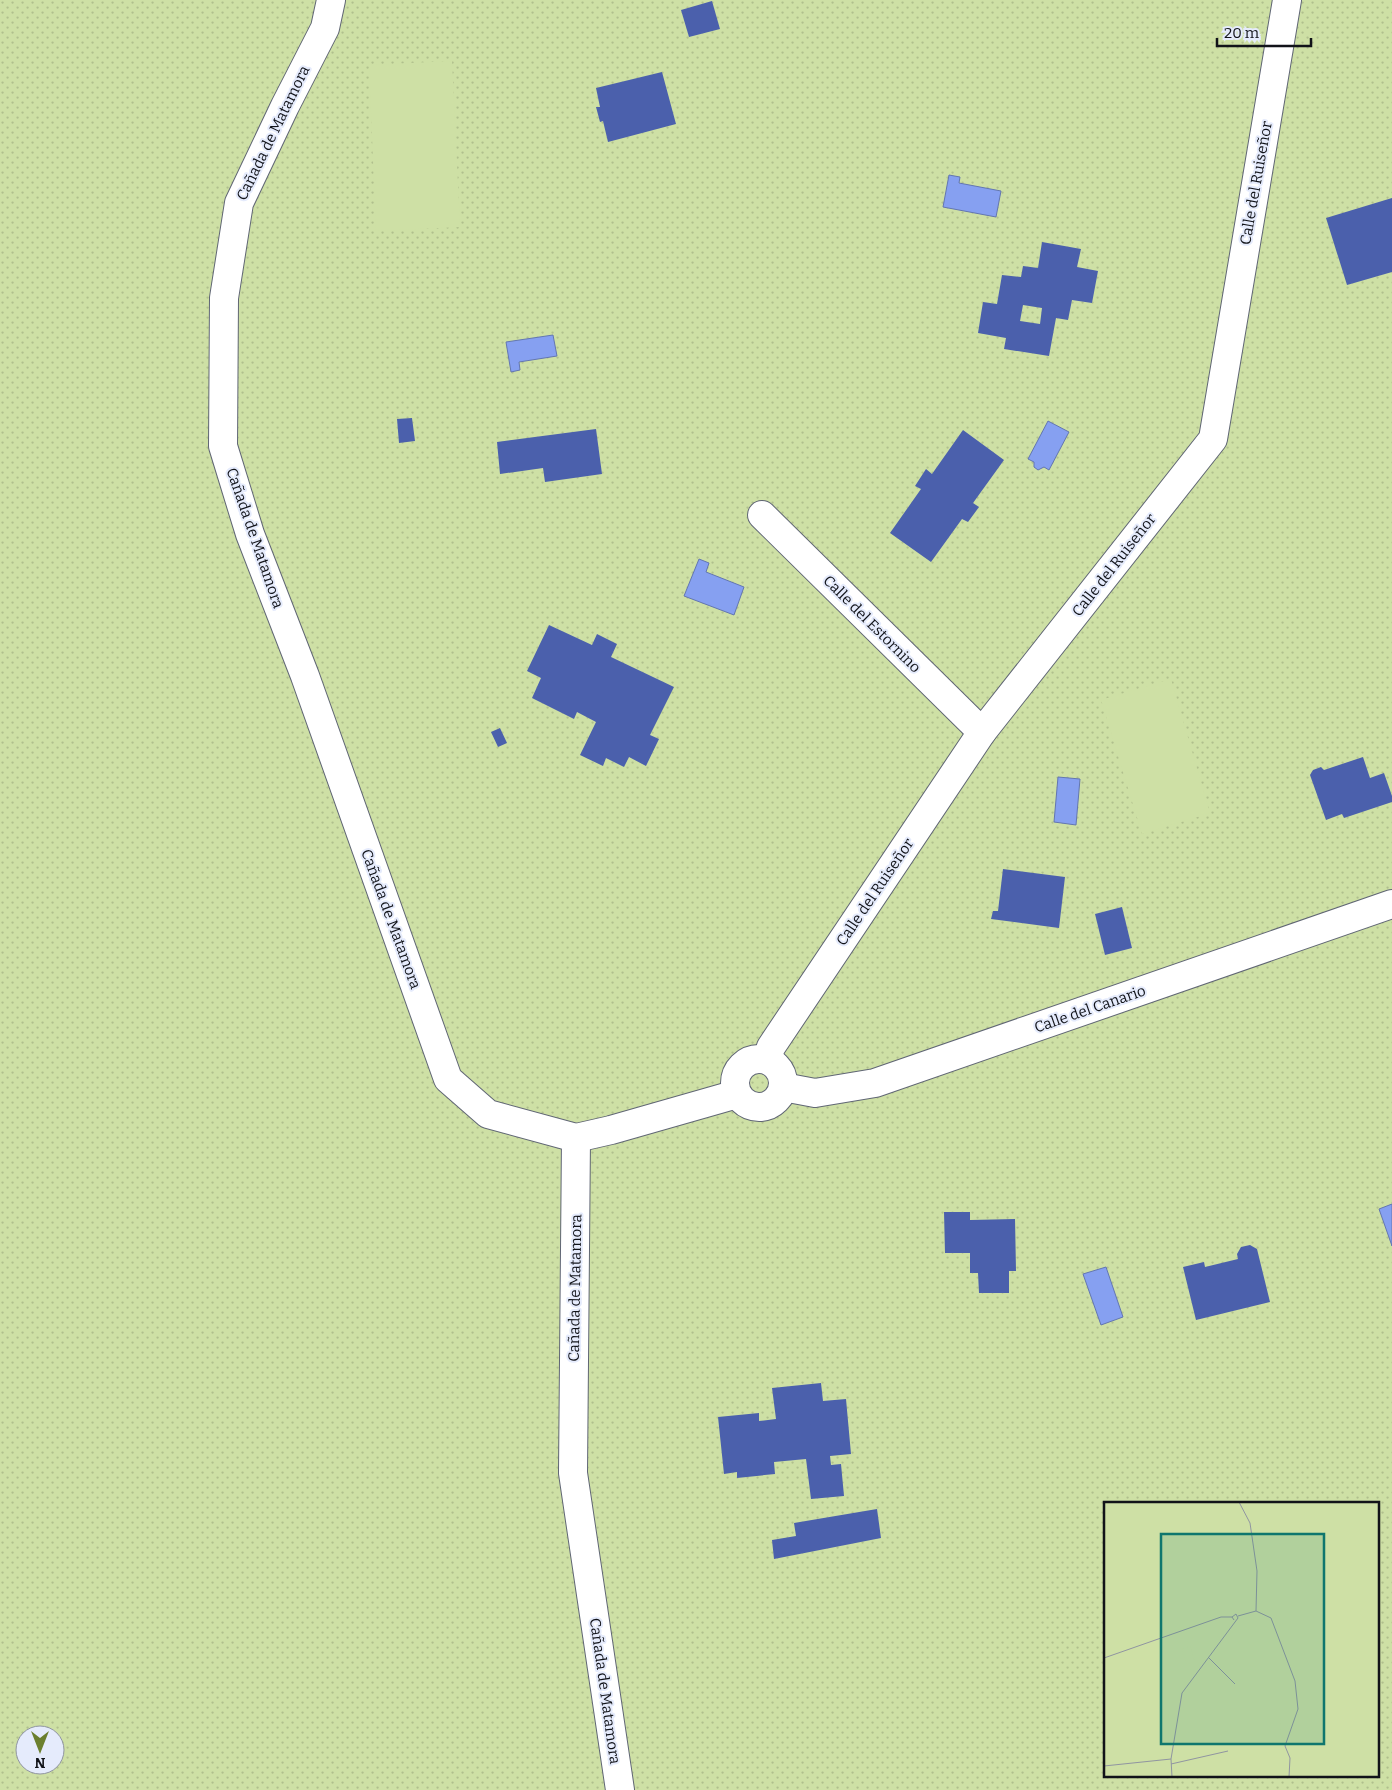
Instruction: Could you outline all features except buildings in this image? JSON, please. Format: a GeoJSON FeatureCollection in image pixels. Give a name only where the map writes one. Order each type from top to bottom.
{"type":"FeatureCollection","features":[{"type":"Feature","properties":{"kind":"street","name":"Cañada de Matamora"},"geometry":{"type":"LineString","coordinates":[[331,0],[325,28],[284,106],[239,203],[224,298],[222,446],[250,534],[305,676],[448,1079],[488,1114],[576,1138],[573,1473],[620,1790]]}},
{"type":"Feature","properties":{"kind":"street","name":"Calle del Ruiseñor"},"geometry":{"type":"LineString","coordinates":[[766,1059],[771,1047],[982,732],[1213,439],[1287,0]]}},
{"type":"Feature","properties":{"kind":"street","name":"Calle del Estornino"},"geometry":{"type":"LineString","coordinates":[[762,515],[982,732]]}},
{"type":"Feature","properties":{"kind":"street","name":"Calle del Canario"},"geometry":{"type":"LineString","coordinates":[[783,1087],[815,1092],[875,1083],[1392,904]]}},
{"type":"Feature","properties":{"kind":"street"},"geometry":{"type":"LineString","coordinates":[[755,1059],[766,1059],[776,1065],[782,1076],[783,1087],[780,1097],[772,1104],[752,1107],[743,1102],[737,1094],[734,1083],[737,1072],[744,1063],[755,1059]]}},
{"type":"Feature","properties":{"kind":"street"},"geometry":{"type":"LineString","coordinates":[[576,1138],[611,1130],[737,1094]]}},
{"type":"Feature","properties":{"kind":"green space"},"geometry":{"type":"Polygon","coordinates":[[[0,0],[1392,0],[1392,1790],[0,1790],[0,0]]]}},
{"type":"Feature","properties":{"kind":"green space"},"geometry":{"type":"Polygon","coordinates":[[[452,61],[460,227],[376,231],[369,65],[452,61]]]}},
{"type":"Feature","properties":{"kind":"green space"},"geometry":{"type":"Polygon","coordinates":[[[1171,679],[1210,813],[1142,834],[1101,700],[1171,679]]]}},
{"type":"Feature","properties":{"kind":"water"},"geometry":{"type":"Polygon","coordinates":[[[949,175],[960,177],[959,183],[1001,191],[996,217],[943,207],[949,175]]]}},
{"type":"Feature","properties":{"kind":"water"},"geometry":{"type":"Polygon","coordinates":[[[553,335],[557,356],[519,362],[520,370],[511,372],[506,342],[553,335]]]}},
{"type":"Feature","properties":{"kind":"water"},"geometry":{"type":"Polygon","coordinates":[[[1048,421],[1069,432],[1049,470],[1044,467],[1038,470],[1034,467],[1034,462],[1028,459],[1048,421]]]}},
{"type":"Feature","properties":{"kind":"water"},"geometry":{"type":"Polygon","coordinates":[[[699,559],[709,563],[706,572],[744,587],[734,615],[684,596],[699,559]]]}},
{"type":"Feature","properties":{"kind":"water"},"geometry":{"type":"Polygon","coordinates":[[[1058,777],[1080,779],[1076,825],[1054,822],[1058,777]]]}},
{"type":"Feature","properties":{"kind":"water"},"geometry":{"type":"Polygon","coordinates":[[[1392,1204],[1392,1246],[1379,1209],[1392,1204]]]}},
{"type":"Feature","properties":{"kind":"water"},"geometry":{"type":"Polygon","coordinates":[[[1106,1267],[1123,1317],[1101,1325],[1083,1274],[1106,1267]]]}}]}
